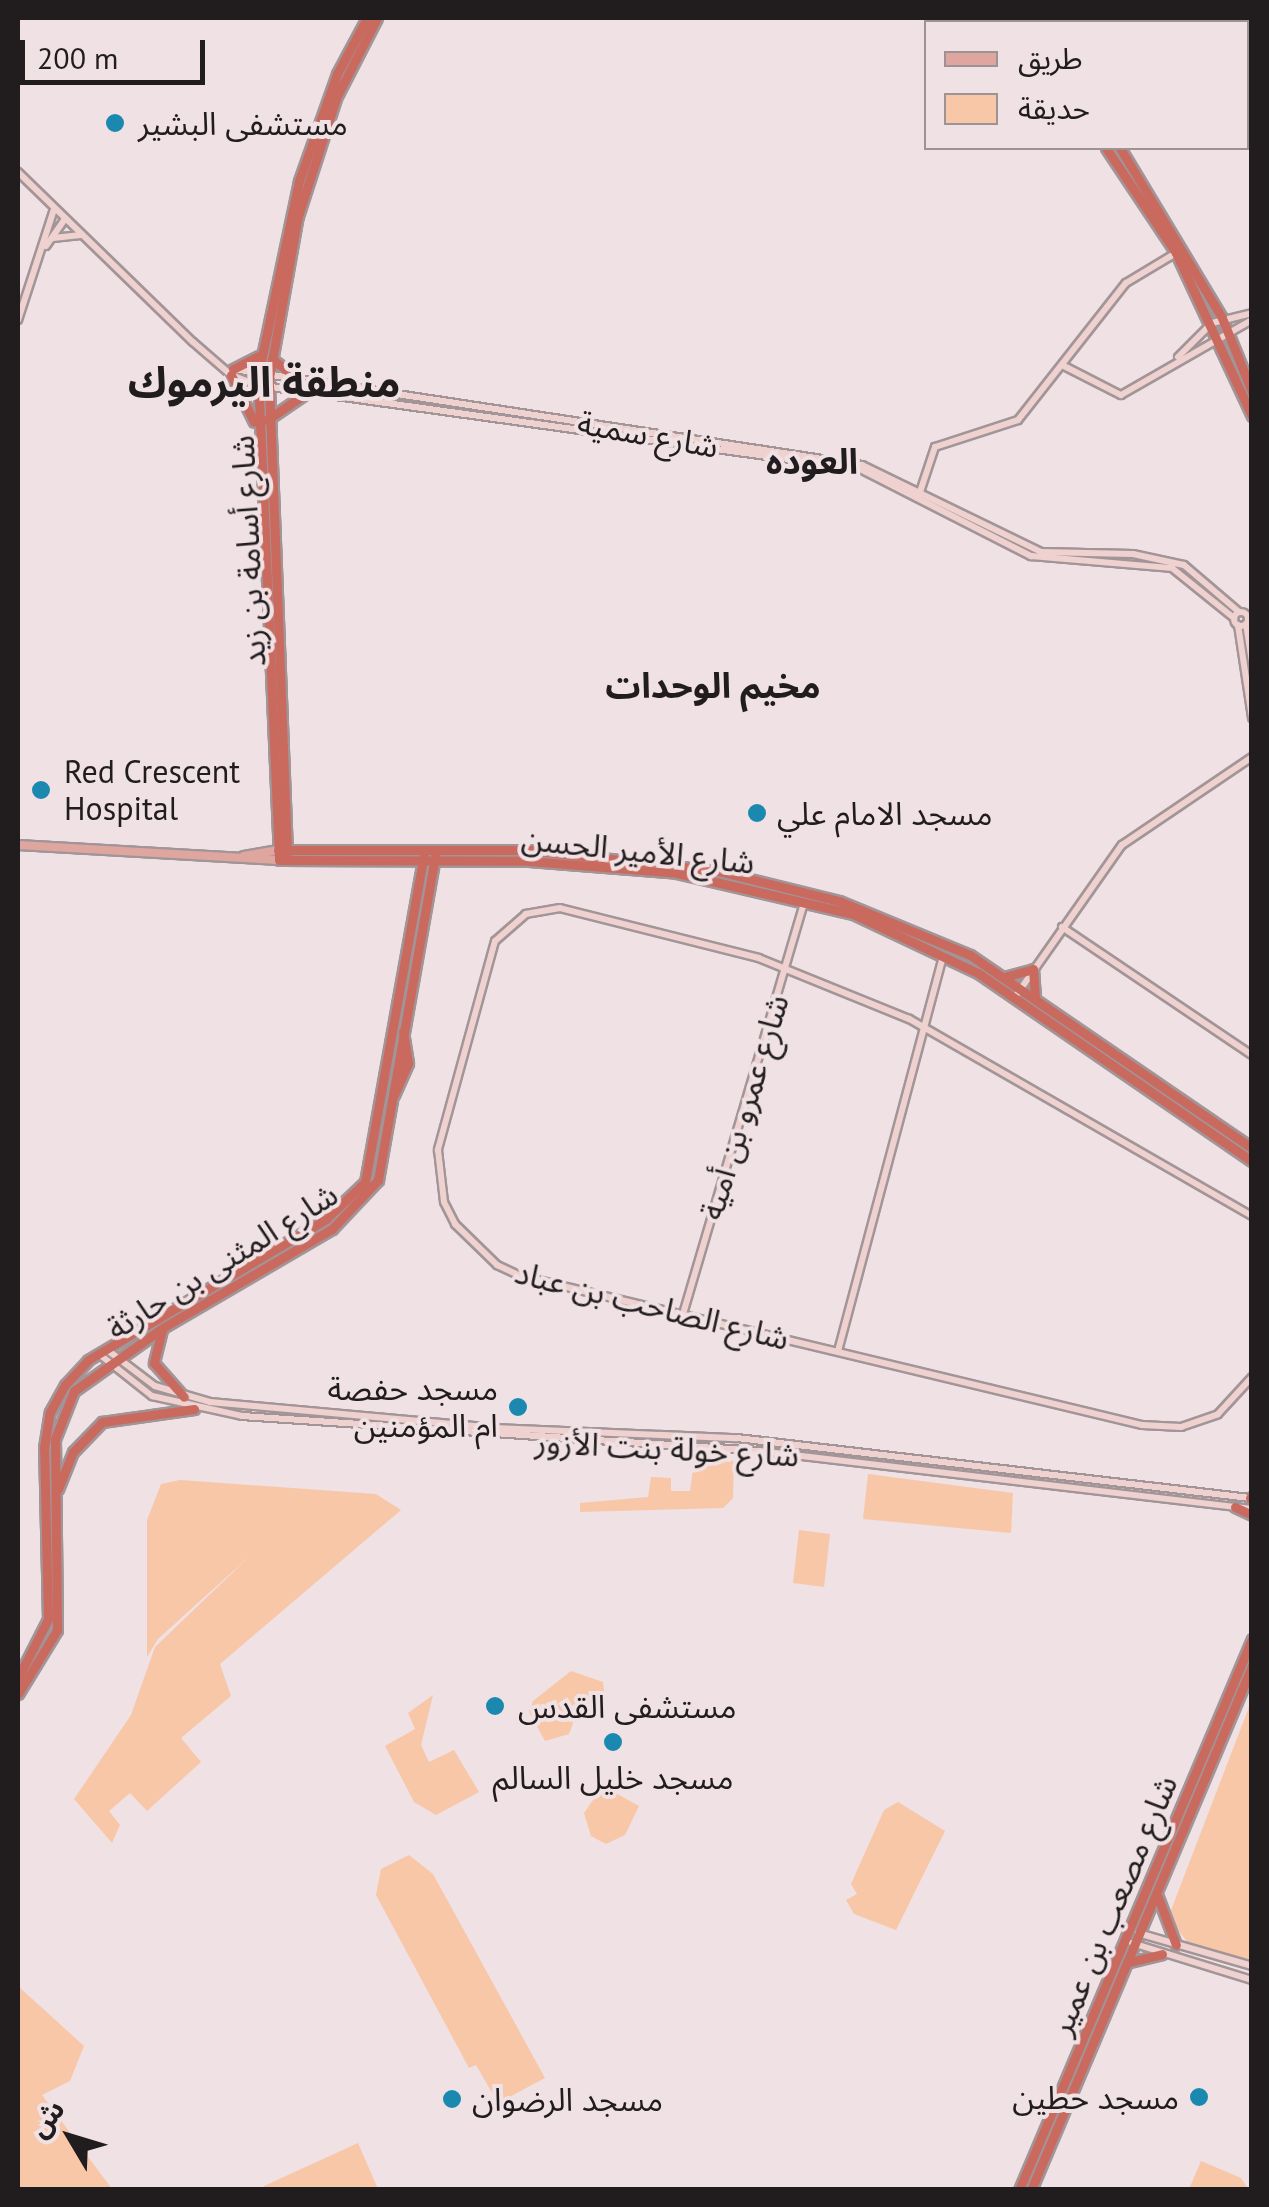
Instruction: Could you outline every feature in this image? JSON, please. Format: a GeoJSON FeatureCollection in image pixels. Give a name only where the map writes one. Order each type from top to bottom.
{"type":"FeatureCollection","features":[{"type":"Feature","properties":{"kind":"highway","name":"شارع أسامة بن زيد"},"geometry":{"type":"LineString","coordinates":[[286,851],[257,428],[266,357],[299,181],[337,74],[367,18]]}},
{"type":"Feature","properties":{"kind":"highway","name":"شارع أسامة بن زيد"},"geometry":{"type":"LineString","coordinates":[[266,357],[304,195],[336,98],[377,18]]}},
{"type":"Feature","properties":{"kind":"highway"},"geometry":{"type":"LineString","coordinates":[[1108,150],[1136,177],[1214,322]]}},
{"type":"Feature","properties":{"kind":"highway"},"geometry":{"type":"LineString","coordinates":[[1121,150],[1214,322],[1252,416]]}},
{"type":"Feature","properties":{"kind":"highway"},"geometry":{"type":"LineString","coordinates":[[1219,335],[1252,392]]}},
{"type":"Feature","properties":{"kind":"highway"},"geometry":{"type":"LineString","coordinates":[[257,428],[229,371],[266,357],[305,389],[267,420]]}},
{"type":"Feature","properties":{"kind":"highway","name":"شارع أسامة بن زيد"},"geometry":{"type":"LineString","coordinates":[[264,382],[286,851]]}},
{"type":"Feature","properties":{"kind":"highway","name":"شارع الأمير الحسن"},"geometry":{"type":"LineString","coordinates":[[286,851],[431,848],[759,878],[930,934],[1004,976],[1018,993],[1035,998],[1252,1148]]}},
{"type":"Feature","properties":{"kind":"highway","name":"شارع المثنى بن حارثة"},"geometry":{"type":"LineString","coordinates":[[18,1678],[48,1619],[50,1412],[76,1371],[102,1352],[330,1224],[356,1194],[372,1166],[431,848]]}},
{"type":"Feature","properties":{"kind":"highway","name":"شارع الأمير الحسن"},"geometry":{"type":"LineString","coordinates":[[286,851],[405,860],[530,856],[694,876],[805,900],[944,952],[1018,993],[1252,1161]]}},
{"type":"Feature","properties":{"kind":"highway"},"geometry":{"type":"LineString","coordinates":[[405,860],[426,874],[448,860]]}},
{"type":"Feature","properties":{"kind":"highway","name":"شارع المثنى بن حارثة"},"geometry":{"type":"LineString","coordinates":[[18,1694],[57,1630],[56,1496],[64,1408],[110,1361],[330,1224],[378,1180],[426,874]]}},
{"type":"Feature","properties":{"kind":"highway"},"geometry":{"type":"LineString","coordinates":[[1004,976],[1034,969],[1035,998]]}},
{"type":"Feature","properties":{"kind":"highway"},"geometry":{"type":"LineString","coordinates":[[164,1327],[154,1363],[184,1398]]}},
{"type":"Feature","properties":{"kind":"highway"},"geometry":{"type":"LineString","coordinates":[[56,1496],[73,1452],[102,1422],[194,1409]]}},
{"type":"Feature","properties":{"kind":"highway"},"geometry":{"type":"LineString","coordinates":[[1236,1507],[1251,1503]]}},
{"type":"Feature","properties":{"kind":"highway","name":"شارع مصعب بن عمير"},"geometry":{"type":"LineString","coordinates":[[1019,2190],[1134,1938],[1252,1639]]}},
{"type":"Feature","properties":{"kind":"highway","name":"شارع مصعب بن عمير"},"geometry":{"type":"LineString","coordinates":[[1031,2190],[1130,1962],[1134,1938],[1158,1896],[1252,1666]]}},
{"type":"Feature","properties":{"kind":"highway"},"geometry":{"type":"LineString","coordinates":[[1158,1896],[1176,1945]]}},
{"type":"Feature","properties":{"kind":"highway"},"geometry":{"type":"LineString","coordinates":[[1130,1962],[1162,1954]]}},
{"type":"Feature","properties":{"kind":"main road","name":"شارع الأمير الحسن"},"geometry":{"type":"LineString","coordinates":[[18,845],[244,856],[286,851]]}},
{"type":"Feature","properties":{"kind":"street"},"geometry":{"type":"LineString","coordinates":[[18,172],[229,371]]}},
{"type":"Feature","properties":{"kind":"street"},"geometry":{"type":"LineString","coordinates":[[18,320],[46,246],[54,209]]}},
{"type":"Feature","properties":{"kind":"street"},"geometry":{"type":"LineString","coordinates":[[46,246],[65,220]]}},
{"type":"Feature","properties":{"kind":"street"},"geometry":{"type":"LineString","coordinates":[[52,239],[81,235]]}},
{"type":"Feature","properties":{"kind":"street"},"geometry":{"type":"LineString","coordinates":[[918,498],[938,444],[1018,420],[1126,283],[1176,253]]}},
{"type":"Feature","properties":{"kind":"street"},"geometry":{"type":"LineString","coordinates":[[1178,358],[1214,322],[1252,313]]}},
{"type":"Feature","properties":{"kind":"street"},"geometry":{"type":"LineString","coordinates":[[1064,366],[1121,395],[1178,358],[1252,320]]}},
{"type":"Feature","properties":{"kind":"street","name":"شارع سمية"},"geometry":{"type":"LineString","coordinates":[[229,371],[305,389],[856,463],[918,498],[1041,552],[1133,554],[1184,566],[1243,619]]}},
{"type":"Feature","properties":{"kind":"street"},"geometry":{"type":"LineString","coordinates":[[1243,619],[1252,662]]}},
{"type":"Feature","properties":{"kind":"street"},"geometry":{"type":"LineString","coordinates":[[1243,619],[1252,718]]}},
{"type":"Feature","properties":{"kind":"street"},"geometry":{"type":"LineString","coordinates":[[1018,993],[1062,927],[1134,835],[1252,757]]}},
{"type":"Feature","properties":{"kind":"street","name":"شارع عمرو بن أمية"},"geometry":{"type":"LineString","coordinates":[[683,1314],[805,900]]}},
{"type":"Feature","properties":{"kind":"street","name":"شارع الصاحب بن عباد"},"geometry":{"type":"LineString","coordinates":[[1252,1216],[924,1026],[786,966],[578,910],[526,914],[492,948],[440,1131],[446,1209],[497,1265],[683,1314],[1166,1428],[1218,1414],[1252,1377]]}},
{"type":"Feature","properties":{"kind":"street"},"geometry":{"type":"LineString","coordinates":[[1062,927],[1252,1055]]}},
{"type":"Feature","properties":{"kind":"street"},"geometry":{"type":"LineString","coordinates":[[838,1351],[944,952]]}},
{"type":"Feature","properties":{"kind":"street","name":"شارع خولة بنت الأزور"},"geometry":{"type":"LineString","coordinates":[[102,1352],[138,1388],[194,1409],[905,1462],[1251,1503]]}},
{"type":"Feature","properties":{"kind":"street","name":"شارع خولة بنت الأزور"},"geometry":{"type":"LineString","coordinates":[[110,1361],[184,1398],[591,1438]]}},
{"type":"Feature","properties":{"kind":"street","name":"شارع خولة بنت الأزور"},"geometry":{"type":"LineString","coordinates":[[905,1462],[1236,1507]]}},
{"type":"Feature","properties":{"kind":"street"},"geometry":{"type":"LineString","coordinates":[[1134,1938],[1252,1966]]}},
{"type":"Feature","properties":{"kind":"street"},"geometry":{"type":"LineString","coordinates":[[1134,1938],[1162,1954],[1252,1980]]}},
{"type":"Feature","properties":{"kind":"green space"},"geometry":{"type":"Polygon","coordinates":[[[695,1455],[734,1461],[733,1498],[723,1508],[580,1512],[580,1503],[648,1497],[651,1477],[671,1478],[671,1491],[690,1491],[695,1455]]]}},
{"type":"Feature","properties":{"kind":"green space"},"geometry":{"type":"Polygon","coordinates":[[[868,1474],[1013,1493],[1011,1533],[863,1519],[868,1474]]]}},
{"type":"Feature","properties":{"kind":"green space"},"geometry":{"type":"Polygon","coordinates":[[[180,1480],[376,1494],[401,1510],[220,1664],[231,1696],[181,1738],[201,1762],[147,1811],[130,1793],[109,1811],[120,1825],[112,1843],[74,1799],[131,1715],[155,1647],[251,1555],[158,1639],[147,1657],[147,1520],[161,1484],[180,1480]]]}},
{"type":"Feature","properties":{"kind":"green space"},"geometry":{"type":"Polygon","coordinates":[[[799,1530],[830,1534],[824,1587],[793,1583],[799,1530]]]}},
{"type":"Feature","properties":{"kind":"green space"},"geometry":{"type":"Polygon","coordinates":[[[571,1671],[603,1682],[605,1697],[576,1715],[569,1734],[545,1741],[529,1712],[533,1701],[571,1671]]]}},
{"type":"Feature","properties":{"kind":"green space"},"geometry":{"type":"Polygon","coordinates":[[[433,1695],[421,1745],[429,1762],[454,1750],[479,1792],[436,1815],[414,1802],[385,1746],[415,1729],[408,1713],[433,1695]]]}},
{"type":"Feature","properties":{"kind":"green space"},"geometry":{"type":"Polygon","coordinates":[[[1251,1702],[1251,1962],[1190,1945],[1168,1918],[1251,1702]]]}},
{"type":"Feature","properties":{"kind":"green space"},"geometry":{"type":"Polygon","coordinates":[[[603,1786],[639,1806],[625,1835],[606,1844],[591,1836],[584,1813],[603,1786]]]}},
{"type":"Feature","properties":{"kind":"green space"},"geometry":{"type":"Polygon","coordinates":[[[898,1802],[945,1831],[896,1930],[854,1914],[846,1900],[857,1894],[851,1884],[884,1810],[898,1802]]]}},
{"type":"Feature","properties":{"kind":"green space"},"geometry":{"type":"Polygon","coordinates":[[[409,1855],[433,1874],[545,2078],[498,2103],[476,2065],[469,2068],[376,1895],[381,1869],[409,1855]]]}},
{"type":"Feature","properties":{"kind":"green space"},"geometry":{"type":"Polygon","coordinates":[[[18,1986],[84,2046],[70,2081],[42,2095],[112,2189],[18,2189],[18,1986]]]}},
{"type":"Feature","properties":{"kind":"green space"},"geometry":{"type":"Polygon","coordinates":[[[358,2143],[378,2189],[263,2189],[264,2186],[358,2143]]]}},
{"type":"Feature","properties":{"kind":"green space"},"geometry":{"type":"Polygon","coordinates":[[[1201,2161],[1241,2178],[1248,2189],[1189,2189],[1201,2161]]]}},
{"type":"Feature","properties":{"kind":"place","name":"مستشفى البشير"},"geometry":{"type":"Point","coordinates":[115,123]}},
{"type":"Feature","properties":{"kind":"place","name":"Red Crescent Hospital"},"geometry":{"type":"Point","coordinates":[41,790]}},
{"type":"Feature","properties":{"kind":"place","name":"مسجد الامام علي"},"geometry":{"type":"Point","coordinates":[757,813]}},
{"type":"Feature","properties":{"kind":"place","name":"مسجد حفصة ام المؤمنين"},"geometry":{"type":"Point","coordinates":[518,1407]}},
{"type":"Feature","properties":{"kind":"place","name":"مستشفى القدس"},"geometry":{"type":"Point","coordinates":[495,1706]}},
{"type":"Feature","properties":{"kind":"place","name":"مسجد خليل السالم"},"geometry":{"type":"Point","coordinates":[613,1742]}},
{"type":"Feature","properties":{"kind":"place","name":"مسجد حطين"},"geometry":{"type":"Point","coordinates":[1199,2097]}},
{"type":"Feature","properties":{"kind":"place","name":"مسجد الرضوان"},"geometry":{"type":"Point","coordinates":[452,2099]}},
{"type":"Feature","properties":{"kind":"district","name":"منطقة اليرموك"},"geometry":{"type":"Point","coordinates":[264,382]}},
{"type":"Feature","properties":{"kind":"district","name":"العوده"},"geometry":{"type":"Point","coordinates":[812,461]}},
{"type":"Feature","properties":{"kind":"district","name":"مخيم الوحدات"},"geometry":{"type":"Point","coordinates":[713,685]}}]}
